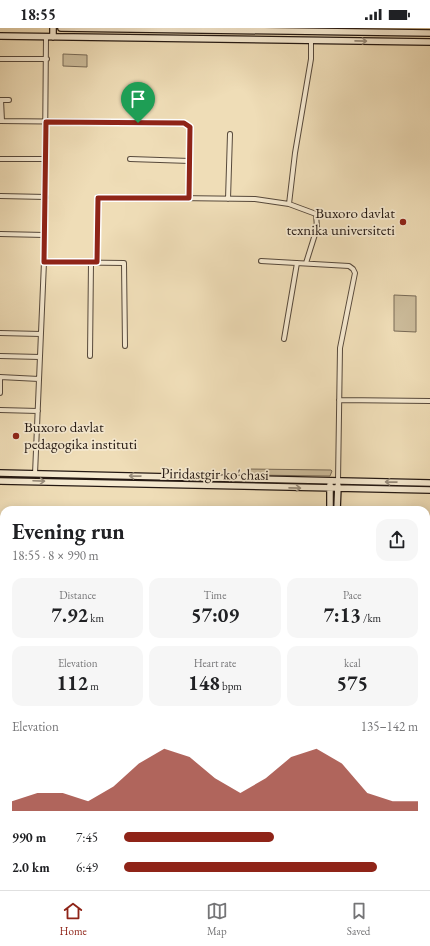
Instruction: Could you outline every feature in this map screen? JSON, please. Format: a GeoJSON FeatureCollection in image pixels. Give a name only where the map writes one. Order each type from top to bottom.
{"type":"FeatureCollection","features":[{"type":"Feature","properties":{"kind":"street"},"geometry":{"type":"LineString","coordinates":[[53,28],[53,37]]}},
{"type":"Feature","properties":{"kind":"street"},"geometry":{"type":"LineString","coordinates":[[61,28],[430,33]]}},
{"type":"Feature","properties":{"kind":"street"},"geometry":{"type":"LineString","coordinates":[[334,32],[334,41]]}},
{"type":"Feature","properties":{"kind":"street"},"geometry":{"type":"LineString","coordinates":[[348,33],[348,41]]}},
{"type":"Feature","properties":{"kind":"street"},"geometry":{"type":"LineString","coordinates":[[0,36],[430,42]]}},
{"type":"Feature","properties":{"kind":"street"},"geometry":{"type":"LineString","coordinates":[[35,474],[46,197],[46,36]]}},
{"type":"Feature","properties":{"kind":"street"},"geometry":{"type":"LineString","coordinates":[[289,204],[311,59],[311,40]]}},
{"type":"Feature","properties":{"kind":"street"},"geometry":{"type":"LineString","coordinates":[[0,59],[47,59]]}},
{"type":"Feature","properties":{"kind":"street"},"geometry":{"type":"LineString","coordinates":[[9,100],[0,100],[1,121],[184,123],[190,127],[189,198]]}},
{"type":"Feature","properties":{"kind":"street"},"geometry":{"type":"LineString","coordinates":[[228,199],[230,134]]}},
{"type":"Feature","properties":{"kind":"street"},"geometry":{"type":"LineString","coordinates":[[0,159],[46,159]]}},
{"type":"Feature","properties":{"kind":"street"},"geometry":{"type":"LineString","coordinates":[[130,159],[190,161]]}},
{"type":"Feature","properties":{"kind":"street"},"geometry":{"type":"LineString","coordinates":[[0,196],[46,197]]}},
{"type":"Feature","properties":{"kind":"street"},"geometry":{"type":"LineString","coordinates":[[97,262],[98,198],[189,198],[255,199],[289,204],[316,214],[317,228],[306,263]]}},
{"type":"Feature","properties":{"kind":"street"},"geometry":{"type":"LineString","coordinates":[[0,234],[44,235]]}},
{"type":"Feature","properties":{"kind":"street"},"geometry":{"type":"LineString","coordinates":[[262,261],[349,266],[355,273],[340,348],[337,506]]}},
{"type":"Feature","properties":{"kind":"street"},"geometry":{"type":"LineString","coordinates":[[44,262],[124,263],[125,346]]}},
{"type":"Feature","properties":{"kind":"street"},"geometry":{"type":"LineString","coordinates":[[90,356],[91,262]]}},
{"type":"Feature","properties":{"kind":"street"},"geometry":{"type":"LineString","coordinates":[[284,340],[297,263]]}},
{"type":"Feature","properties":{"kind":"street"},"geometry":{"type":"LineString","coordinates":[[0,333],[41,334]]}},
{"type":"Feature","properties":{"kind":"street"},"geometry":{"type":"LineString","coordinates":[[0,356],[40,357]]}},
{"type":"Feature","properties":{"kind":"street"},"geometry":{"type":"LineString","coordinates":[[0,393],[0,377],[39,378]]}},
{"type":"Feature","properties":{"kind":"street"},"geometry":{"type":"LineString","coordinates":[[339,400],[430,401]]}},
{"type":"Feature","properties":{"kind":"street"},"geometry":{"type":"LineString","coordinates":[[0,410],[38,411]]}},
{"type":"Feature","properties":{"kind":"street","name":"Piridastgir ko'chasi"},"geometry":{"type":"LineString","coordinates":[[0,473],[430,483]]}},
{"type":"Feature","properties":{"kind":"street"},"geometry":{"type":"LineString","coordinates":[[330,480],[330,506]]}},
{"type":"Feature","properties":{"kind":"street","name":"Piridastgir ko'chasi"},"geometry":{"type":"LineString","coordinates":[[0,481],[430,490]]}},
{"type":"Feature","properties":{"kind":"shaded area"},"geometry":{"type":"Polygon","coordinates":[[[63,54],[87,55],[87,67],[63,66],[63,54]]]}},
{"type":"Feature","properties":{"kind":"shaded area"},"geometry":{"type":"Polygon","coordinates":[[[394,295],[416,296],[416,332],[394,331],[394,295]]]}},
{"type":"Feature","properties":{"kind":"shaded area"},"geometry":{"type":"Polygon","coordinates":[[[247,469],[332,471],[330,476],[248,475],[247,469]]]}},
{"type":"Feature","properties":{"kind":"place","name":"Buxoro davlat texnika universiteti"},"geometry":{"type":"Point","coordinates":[403,222]}},
{"type":"Feature","properties":{"kind":"place","name":"Buxoro davlat pedagogika instituti"},"geometry":{"type":"Point","coordinates":[16,436]}},
{"type":"Feature","properties":{"kind":"route"},"geometry":{"type":"LineString","coordinates":[[46,122],[138,123],[184,123],[190,127],[189,198],[98,198],[97,262],[44,262],[46,122]]}}]}
